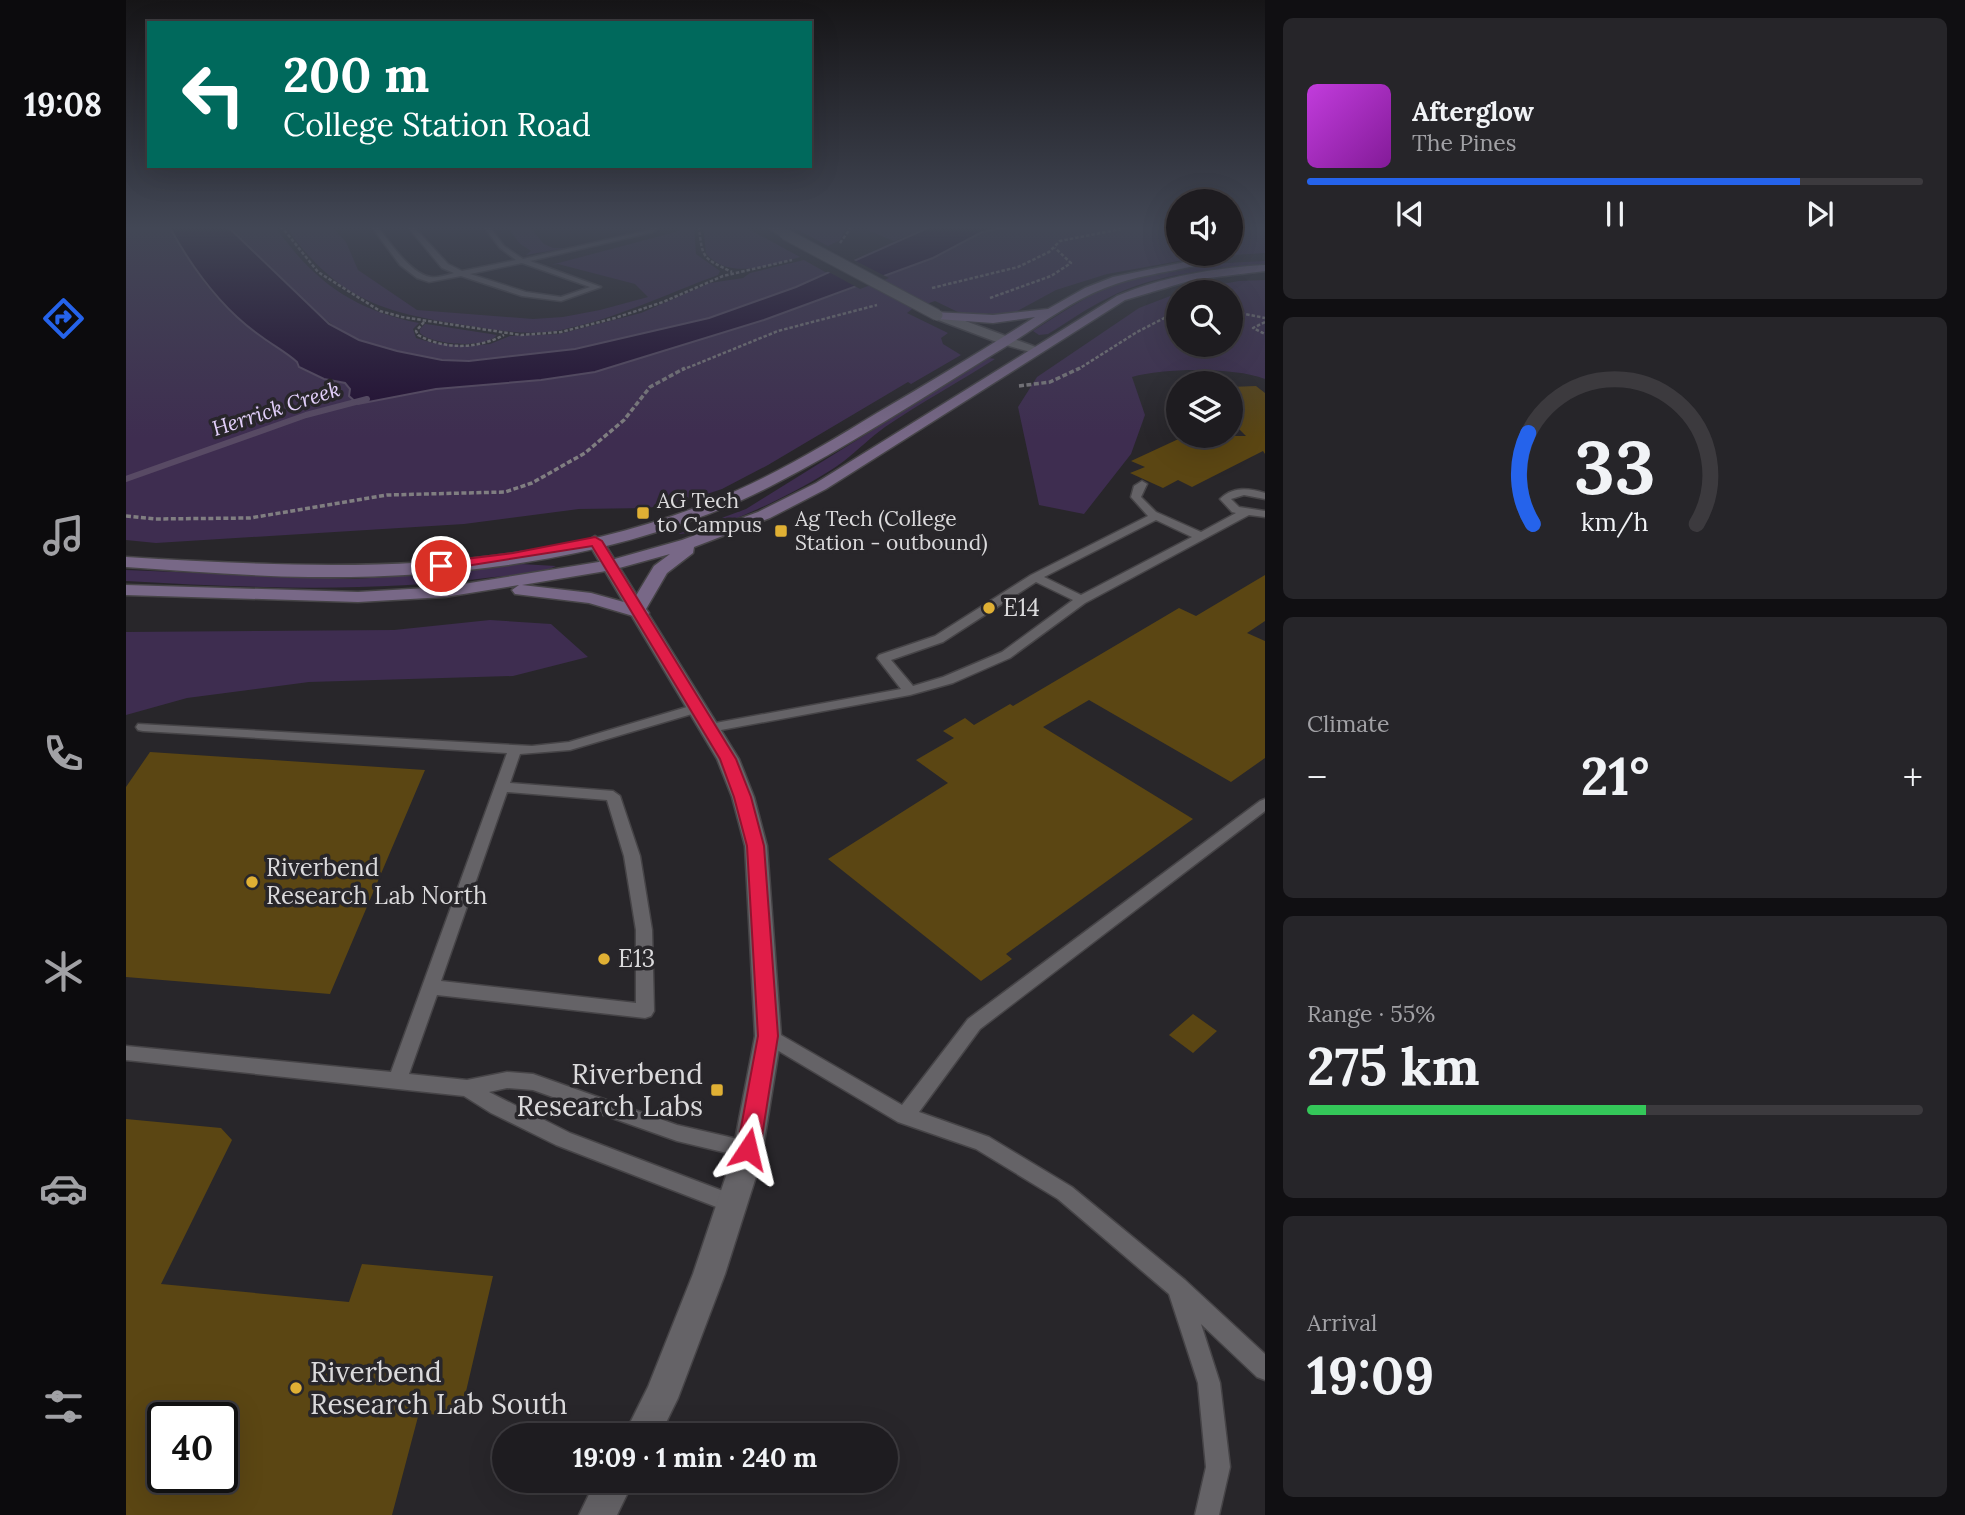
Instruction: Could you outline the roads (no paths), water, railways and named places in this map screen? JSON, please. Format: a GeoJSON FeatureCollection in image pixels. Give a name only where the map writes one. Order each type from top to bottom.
{"type":"FeatureCollection","features":[{"type":"Feature","properties":{"kind":"main road"},"geometry":{"type":"LineString","coordinates":[[126,562],[335,572],[401,570],[487,560],[595,541],[685,516],[762,484],[1006,341],[1076,297]]}},
{"type":"Feature","properties":{"kind":"main road"},"geometry":{"type":"LineString","coordinates":[[126,590],[358,597],[474,588],[612,565],[700,540],[764,515],[821,486],[1105,307],[1126,297]]}},
{"type":"Feature","properties":{"kind":"main road"},"geometry":{"type":"LineString","coordinates":[[937,315],[993,319],[1054,311]]}},
{"type":"Feature","properties":{"kind":"main road"},"geometry":{"type":"LineString","coordinates":[[474,588],[550,592],[591,598],[639,611],[660,570],[700,540]]}},
{"type":"Feature","properties":{"kind":"street"},"geometry":{"type":"LineString","coordinates":[[903,297],[937,315],[1038,350]]}},
{"type":"Feature","properties":{"kind":"street"},"geometry":{"type":"LineString","coordinates":[[595,541],[728,759],[743,797],[755,846],[768,1036],[748,1149],[732,1203],[709,1274],[661,1398],[647,1423]]}},
{"type":"Feature","properties":{"kind":"street"},"geometry":{"type":"LineString","coordinates":[[597,1515],[609,1493]]}},
{"type":"Feature","properties":{"kind":"lane"},"geometry":{"type":"LineString","coordinates":[[544,297],[561,299],[568,297]]}},
{"type":"Feature","properties":{"kind":"lane"},"geometry":{"type":"LineString","coordinates":[[1142,484],[1136,497],[1141,505],[1156,516],[1200,536]]}},
{"type":"Feature","properties":{"kind":"lane"},"geometry":{"type":"LineString","coordinates":[[1265,496],[1248,492],[1227,495],[1225,499],[1230,506],[1245,513],[1265,514]]}},
{"type":"Feature","properties":{"kind":"lane"},"geometry":{"type":"LineString","coordinates":[[710,728],[910,691],[948,680],[1006,655],[1081,600],[1245,513]]}},
{"type":"Feature","properties":{"kind":"lane"},"geometry":{"type":"LineString","coordinates":[[910,691],[883,658],[939,639],[1035,577],[1156,516]]}},
{"type":"Feature","properties":{"kind":"lane"},"geometry":{"type":"LineString","coordinates":[[1035,577],[1081,600]]}},
{"type":"Feature","properties":{"kind":"lane"},"geometry":{"type":"LineString","coordinates":[[143,727],[516,749],[570,746],[697,708]]}},
{"type":"Feature","properties":{"kind":"lane"},"geometry":{"type":"LineString","coordinates":[[398,1079],[516,749]]}},
{"type":"Feature","properties":{"kind":"lane"},"geometry":{"type":"LineString","coordinates":[[430,987],[645,1011],[644,930],[632,856],[613,796],[502,787]]}},
{"type":"Feature","properties":{"kind":"lane"},"geometry":{"type":"LineString","coordinates":[[905,1116],[974,1024],[1265,804]]}},
{"type":"Feature","properties":{"kind":"lane"},"geometry":{"type":"LineString","coordinates":[[768,1036],[905,1116],[982,1143],[1065,1193],[1177,1287],[1265,1369]]}},
{"type":"Feature","properties":{"kind":"lane"},"geometry":{"type":"LineString","coordinates":[[126,1053],[467,1088],[506,1080],[533,1082],[677,1133],[748,1149]]}},
{"type":"Feature","properties":{"kind":"lane"},"geometry":{"type":"LineString","coordinates":[[467,1088],[518,1118],[732,1203]]}},
{"type":"Feature","properties":{"kind":"lane"},"geometry":{"type":"LineString","coordinates":[[1177,1287],[1209,1383],[1218,1466],[1207,1515]]}},
{"type":"Feature","properties":{"kind":"waterway","name":"Herrick Creek"},"geometry":{"type":"LineString","coordinates":[[126,479],[306,415],[367,399]]}},
{"type":"Feature","properties":{"kind":"place","name":"AG Tech to Campus"},"geometry":{"type":"Point","coordinates":[643,513]}},
{"type":"Feature","properties":{"kind":"place","name":"Ag Tech (College Station - outbound)"},"geometry":{"type":"Point","coordinates":[781,531]}},
{"type":"Feature","properties":{"kind":"place","name":"E14"},"geometry":{"type":"Point","coordinates":[989,608]}},
{"type":"Feature","properties":{"kind":"place","name":"Riverbend Research Lab North"},"geometry":{"type":"Point","coordinates":[252,882]}},
{"type":"Feature","properties":{"kind":"place","name":"E13"},"geometry":{"type":"Point","coordinates":[604,959]}},
{"type":"Feature","properties":{"kind":"place","name":"Riverbend Research Labs"},"geometry":{"type":"Point","coordinates":[717,1090]}},
{"type":"Feature","properties":{"kind":"place","name":"Riverbend Research Lab South"},"geometry":{"type":"Point","coordinates":[296,1388]}}]}
